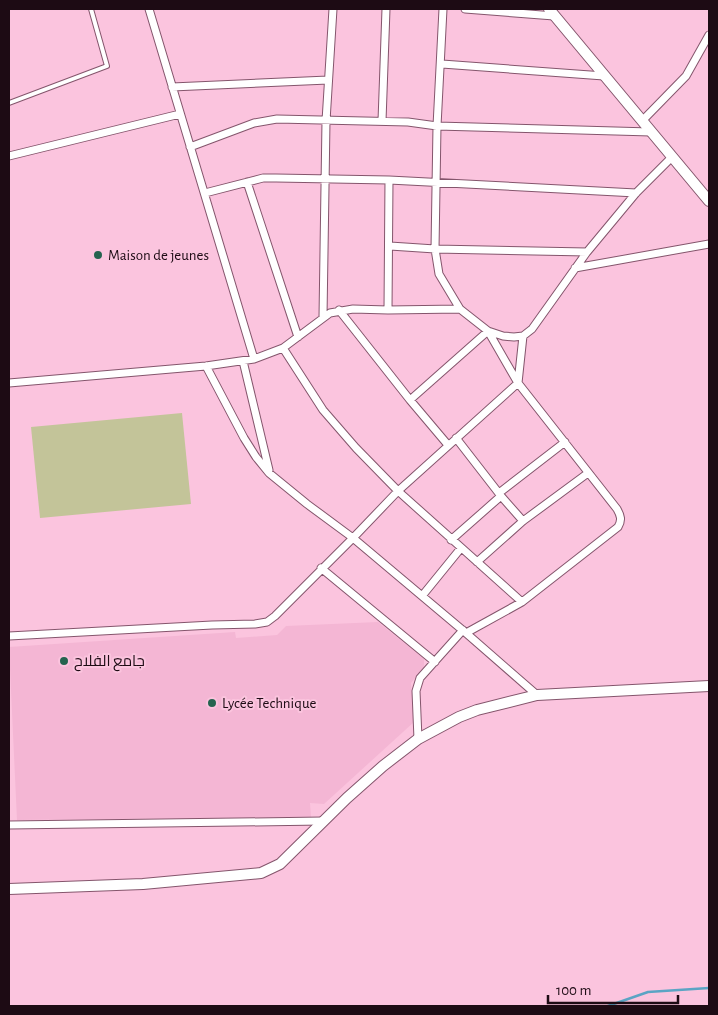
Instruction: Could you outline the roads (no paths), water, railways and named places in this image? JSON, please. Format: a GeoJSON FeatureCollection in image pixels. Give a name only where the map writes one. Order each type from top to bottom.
{"type":"FeatureCollection","features":[{"type":"Feature","properties":{"kind":"street"},"geometry":{"type":"LineString","coordinates":[[149,9],[254,359]]}},
{"type":"Feature","properties":{"kind":"street"},"geometry":{"type":"LineString","coordinates":[[323,317],[326,121],[333,9]]}},
{"type":"Feature","properties":{"kind":"street"},"geometry":{"type":"LineString","coordinates":[[382,122],[386,9]]}},
{"type":"Feature","properties":{"kind":"street"},"geometry":{"type":"LineString","coordinates":[[444,9],[438,126],[435,249],[439,274],[460,309],[488,331],[514,338],[523,336],[532,329],[587,252],[636,193],[672,157]]}},
{"type":"Feature","properties":{"kind":"street"},"geometry":{"type":"LineString","coordinates":[[465,9],[552,12],[709,201]]}},
{"type":"Feature","properties":{"kind":"street"},"geometry":{"type":"LineString","coordinates":[[642,121],[686,76],[709,35]]}},
{"type":"Feature","properties":{"kind":"street"},"geometry":{"type":"LineString","coordinates":[[442,64],[604,76]]}},
{"type":"Feature","properties":{"kind":"street"},"geometry":{"type":"LineString","coordinates":[[172,86],[328,80]]}},
{"type":"Feature","properties":{"kind":"street"},"geometry":{"type":"LineString","coordinates":[[9,156],[180,114]]}},
{"type":"Feature","properties":{"kind":"street"},"geometry":{"type":"LineString","coordinates":[[190,147],[264,121],[276,120],[424,123],[438,126],[651,132]]}},
{"type":"Feature","properties":{"kind":"street"},"geometry":{"type":"LineString","coordinates":[[205,193],[263,178],[389,180],[636,193]]}},
{"type":"Feature","properties":{"kind":"street"},"geometry":{"type":"LineString","coordinates":[[388,310],[390,246],[389,180]]}},
{"type":"Feature","properties":{"kind":"street"},"geometry":{"type":"LineString","coordinates":[[247,182],[298,336]]}},
{"type":"Feature","properties":{"kind":"street"},"geometry":{"type":"LineString","coordinates":[[575,268],[709,244]]}},
{"type":"Feature","properties":{"kind":"street"},"geometry":{"type":"LineString","coordinates":[[390,246],[435,249],[587,252]]}},
{"type":"Feature","properties":{"kind":"street"},"geometry":{"type":"LineString","coordinates":[[9,383],[206,366],[254,359],[283,348],[323,317],[339,310],[460,309]]}},
{"type":"Feature","properties":{"kind":"street"},"geometry":{"type":"LineString","coordinates":[[339,310],[448,445]]}},
{"type":"Feature","properties":{"kind":"street"},"geometry":{"type":"LineString","coordinates":[[418,739],[417,684],[434,662],[465,632],[522,602],[621,522],[621,517],[617,510],[566,442],[518,383],[488,331]]}},
{"type":"Feature","properties":{"kind":"street"},"geometry":{"type":"LineString","coordinates":[[410,400],[488,331]]}},
{"type":"Feature","properties":{"kind":"street"},"geometry":{"type":"LineString","coordinates":[[9,636],[267,622],[398,491],[518,383],[523,336]]}},
{"type":"Feature","properties":{"kind":"street"},"geometry":{"type":"LineString","coordinates":[[283,348],[323,410],[356,448],[398,491],[522,602]]}},
{"type":"Feature","properties":{"kind":"street"},"geometry":{"type":"LineString","coordinates":[[243,361],[269,473]]}},
{"type":"Feature","properties":{"kind":"street"},"geometry":{"type":"LineString","coordinates":[[206,366],[244,438],[269,473],[353,538],[537,695]]}},
{"type":"Feature","properties":{"kind":"street"},"geometry":{"type":"LineString","coordinates":[[456,438],[523,522]]}},
{"type":"Feature","properties":{"kind":"street"},"geometry":{"type":"LineString","coordinates":[[452,540],[500,495],[566,442]]}},
{"type":"Feature","properties":{"kind":"street"},"geometry":{"type":"LineString","coordinates":[[477,562],[523,522],[588,473]]}},
{"type":"Feature","properties":{"kind":"street"},"geometry":{"type":"LineString","coordinates":[[422,596],[461,548]]}},
{"type":"Feature","properties":{"kind":"street"},"geometry":{"type":"LineString","coordinates":[[321,568],[434,662]]}},
{"type":"Feature","properties":{"kind":"street"},"geometry":{"type":"LineString","coordinates":[[9,889],[143,884],[261,873],[280,864],[323,821],[376,773],[418,739],[459,717],[478,710],[537,695],[709,686]]}},
{"type":"Feature","properties":{"kind":"street"},"geometry":{"type":"LineString","coordinates":[[9,825],[323,821]]}},
{"type":"Feature","properties":{"kind":"lane"},"geometry":{"type":"LineString","coordinates":[[9,103],[107,66],[91,9]]}},
{"type":"Feature","properties":{"kind":"waterway"},"geometry":{"type":"LineString","coordinates":[[608,1006],[648,992],[709,988]]}},
{"type":"Feature","properties":{"kind":"place","name":"Maison de jeunes"},"geometry":{"type":"Point","coordinates":[98,255]}},
{"type":"Feature","properties":{"kind":"place","name":"جامع الفلاح"},"geometry":{"type":"Point","coordinates":[64,661]}},
{"type":"Feature","properties":{"kind":"place","name":"Lycée Technique"},"geometry":{"type":"Point","coordinates":[212,703]}}]}
